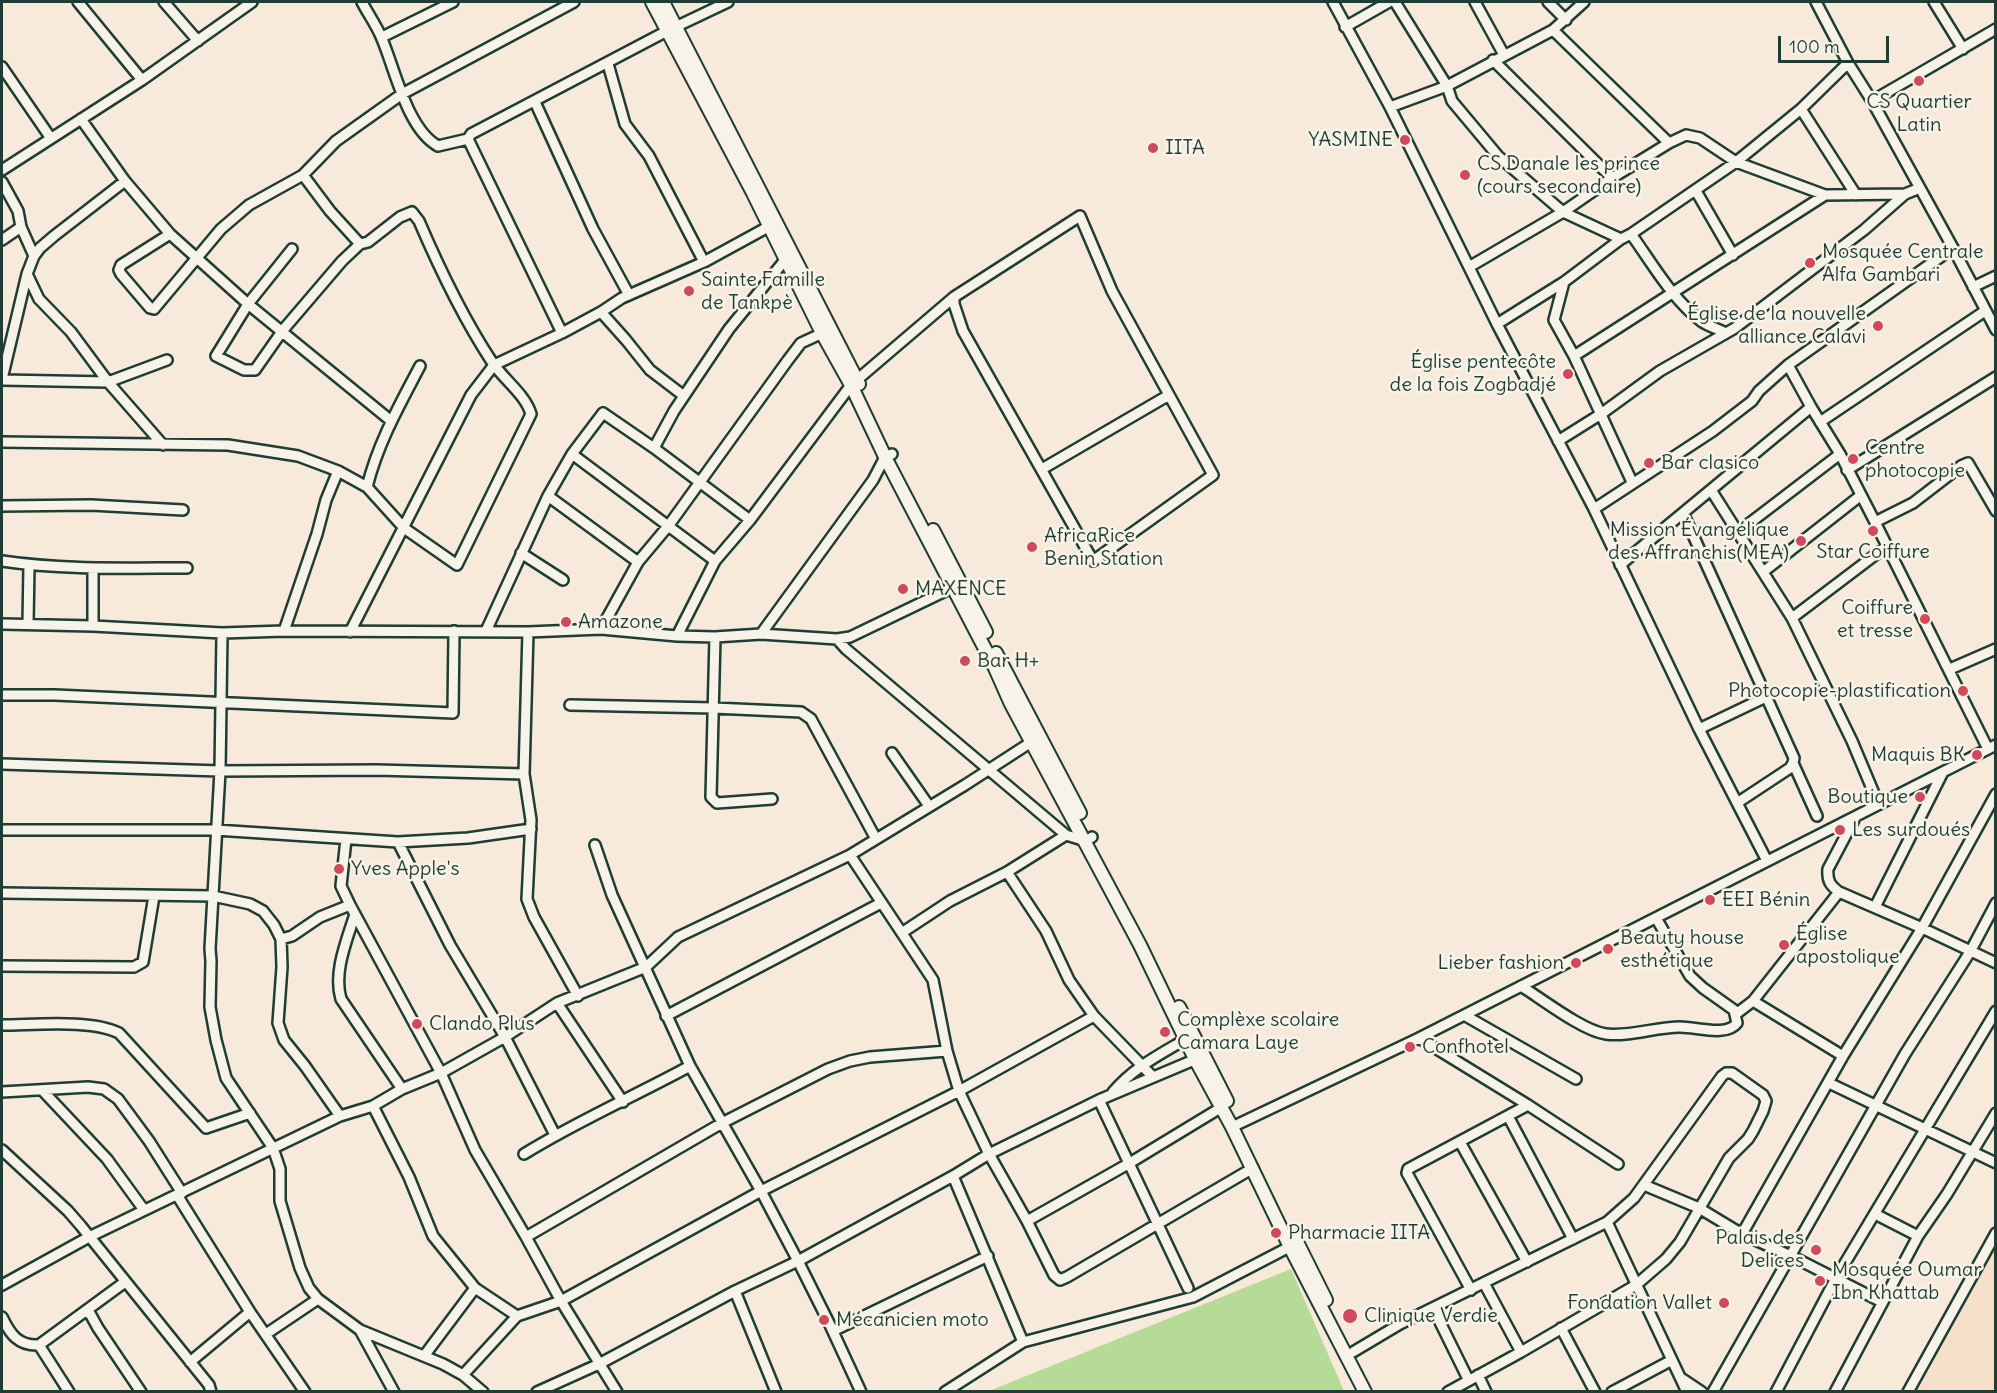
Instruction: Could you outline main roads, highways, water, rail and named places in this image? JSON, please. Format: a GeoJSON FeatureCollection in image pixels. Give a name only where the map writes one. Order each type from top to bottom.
{"type":"FeatureCollection","features":[{"type":"Feature","properties":{"kind":"main road"},"geometry":{"type":"LineString","coordinates":[[652,2],[672,29]]}},
{"type":"Feature","properties":{"kind":"main road"},"geometry":{"type":"LineString","coordinates":[[663,2],[672,29],[957,586],[1011,704],[1036,738],[1060,796],[1089,839],[1236,1126],[1365,1392]]}},
{"type":"Feature","properties":{"kind":"main road"},"geometry":{"type":"LineString","coordinates":[[1089,839],[1186,1039],[1199,1057],[1222,1107],[1236,1126],[1253,1168],[1374,1392]]}},
{"type":"Feature","properties":{"kind":"place","name":"CS Quartier Latin"},"geometry":{"type":"Point","coordinates":[1919,81]}},
{"type":"Feature","properties":{"kind":"place","name":"YASMINE"},"geometry":{"type":"Point","coordinates":[1405,140]}},
{"type":"Feature","properties":{"kind":"place","name":"IITA"},"geometry":{"type":"Point","coordinates":[1153,148]}},
{"type":"Feature","properties":{"kind":"place","name":"CS Danale les prince (cours secondaire)"},"geometry":{"type":"Point","coordinates":[1465,175]}},
{"type":"Feature","properties":{"kind":"place","name":"Mosquée Centrale Alfa Gambari"},"geometry":{"type":"Point","coordinates":[1810,263]}},
{"type":"Feature","properties":{"kind":"place","name":"Sainte Famille de Tankpè"},"geometry":{"type":"Point","coordinates":[689,291]}},
{"type":"Feature","properties":{"kind":"place","name":"Église de la nouvelle alliance Calavi"},"geometry":{"type":"Point","coordinates":[1878,326]}},
{"type":"Feature","properties":{"kind":"place","name":"Église pentecôte de la fois Zogbadjé"},"geometry":{"type":"Point","coordinates":[1568,374]}},
{"type":"Feature","properties":{"kind":"place","name":"Centre photocopie"},"geometry":{"type":"Point","coordinates":[1853,459]}},
{"type":"Feature","properties":{"kind":"place","name":"Bar clasico"},"geometry":{"type":"Point","coordinates":[1649,463]}},
{"type":"Feature","properties":{"kind":"place","name":"Star Coiffure"},"geometry":{"type":"Point","coordinates":[1873,531]}},
{"type":"Feature","properties":{"kind":"place","name":"Mission Évangélique des Affranchis(MEA)"},"geometry":{"type":"Point","coordinates":[1801,541]}},
{"type":"Feature","properties":{"kind":"place","name":"AfricaRice Benin Station"},"geometry":{"type":"Point","coordinates":[1032,547]}},
{"type":"Feature","properties":{"kind":"place","name":"MAXENCE"},"geometry":{"type":"Point","coordinates":[903,589]}},
{"type":"Feature","properties":{"kind":"place","name":"Coiffure et tresse"},"geometry":{"type":"Point","coordinates":[1925,619]}},
{"type":"Feature","properties":{"kind":"place","name":"Amazone"},"geometry":{"type":"Point","coordinates":[566,622]}},
{"type":"Feature","properties":{"kind":"place","name":"Bar H+"},"geometry":{"type":"Point","coordinates":[965,661]}},
{"type":"Feature","properties":{"kind":"place","name":"Photocopie-plastification"},"geometry":{"type":"Point","coordinates":[1963,691]}},
{"type":"Feature","properties":{"kind":"place","name":"Maquis BK"},"geometry":{"type":"Point","coordinates":[1977,755]}},
{"type":"Feature","properties":{"kind":"place","name":"Boutique"},"geometry":{"type":"Point","coordinates":[1920,797]}},
{"type":"Feature","properties":{"kind":"place","name":"Les surdoués"},"geometry":{"type":"Point","coordinates":[1840,830]}},
{"type":"Feature","properties":{"kind":"place","name":"Yves Apple's"},"geometry":{"type":"Point","coordinates":[339,869]}},
{"type":"Feature","properties":{"kind":"place","name":"EEI Bénin"},"geometry":{"type":"Point","coordinates":[1710,900]}},
{"type":"Feature","properties":{"kind":"place","name":"Église apostolique"},"geometry":{"type":"Point","coordinates":[1784,945]}},
{"type":"Feature","properties":{"kind":"place","name":"Beauty house esthétique"},"geometry":{"type":"Point","coordinates":[1608,949]}},
{"type":"Feature","properties":{"kind":"place","name":"Lieber fashion"},"geometry":{"type":"Point","coordinates":[1576,963]}},
{"type":"Feature","properties":{"kind":"place","name":"Clando Plus"},"geometry":{"type":"Point","coordinates":[417,1024]}},
{"type":"Feature","properties":{"kind":"place","name":"Complèxe scolaire Camara Laye"},"geometry":{"type":"Point","coordinates":[1165,1032]}},
{"type":"Feature","properties":{"kind":"place","name":"Confhotel"},"geometry":{"type":"Point","coordinates":[1410,1047]}},
{"type":"Feature","properties":{"kind":"place","name":"Pharmacie IITA"},"geometry":{"type":"Point","coordinates":[1276,1233]}},
{"type":"Feature","properties":{"kind":"place","name":"Palais des Delices"},"geometry":{"type":"Point","coordinates":[1816,1250]}},
{"type":"Feature","properties":{"kind":"place","name":"Mosquée Oumar Ibn Khattab"},"geometry":{"type":"Point","coordinates":[1820,1281]}},
{"type":"Feature","properties":{"kind":"place","name":"Fondation Vallet"},"geometry":{"type":"Point","coordinates":[1724,1303]}},
{"type":"Feature","properties":{"kind":"place","name":"Clinique Verdie"},"geometry":{"type":"Point","coordinates":[1350,1316]}},
{"type":"Feature","properties":{"kind":"place","name":"Mécanicien moto"},"geometry":{"type":"Point","coordinates":[824,1320]}}]}
